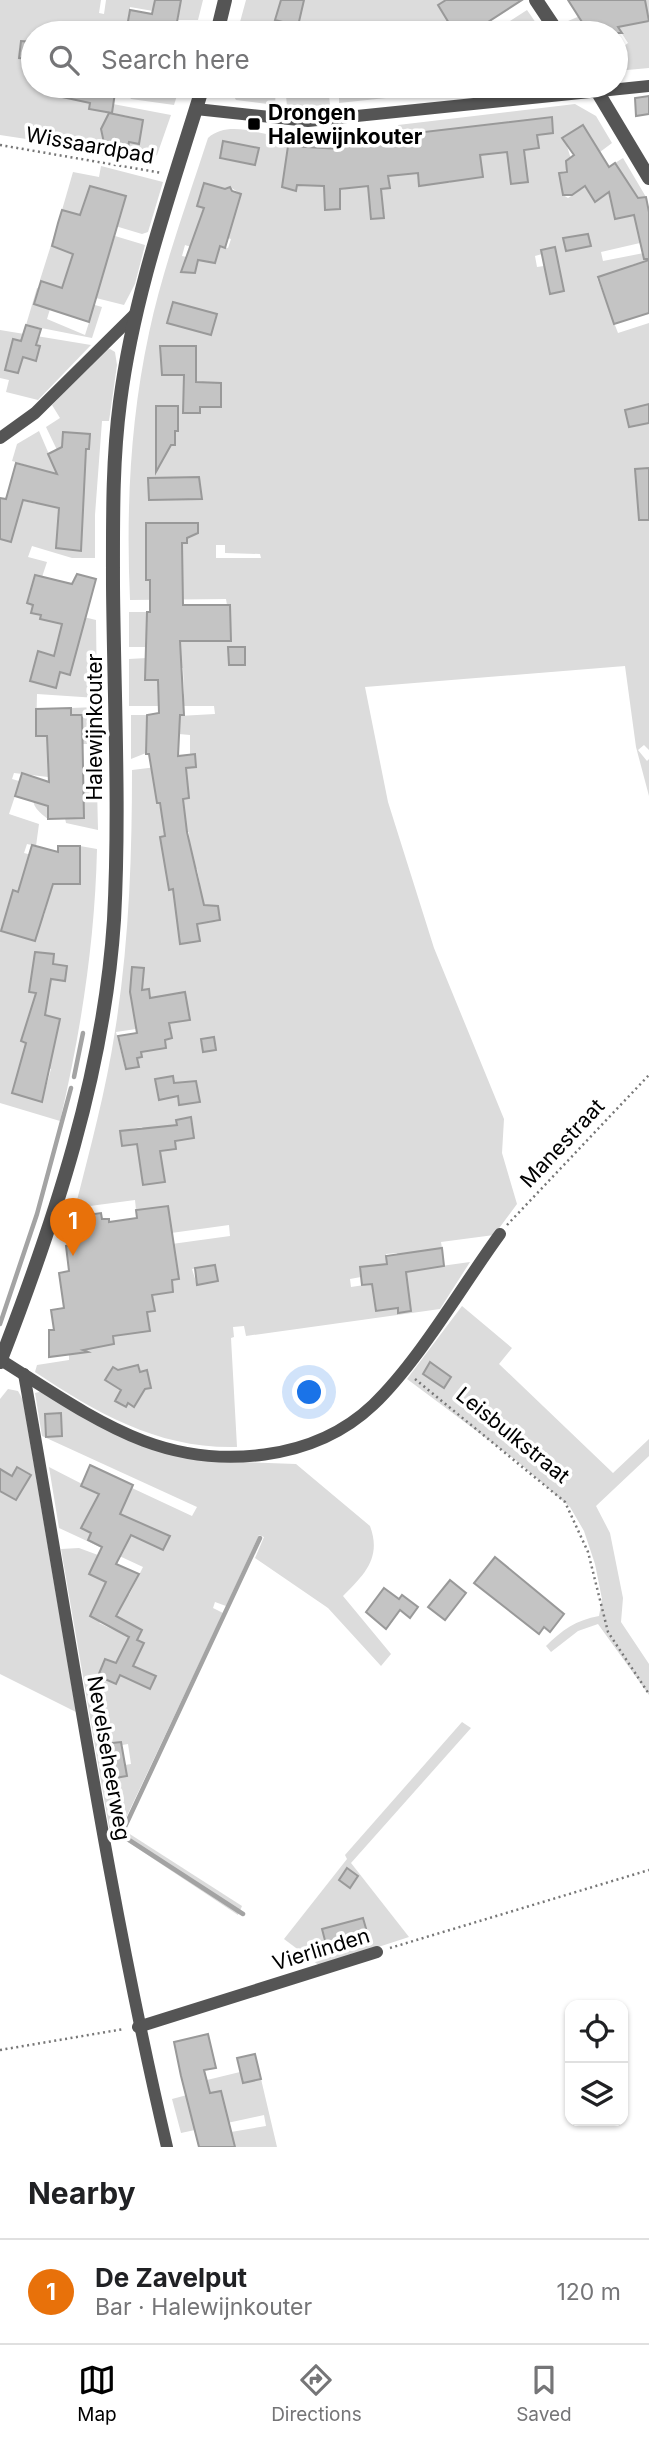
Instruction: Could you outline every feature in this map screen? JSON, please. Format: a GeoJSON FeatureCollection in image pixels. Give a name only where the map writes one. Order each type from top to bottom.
{"type":"FeatureCollection","features":[{"type":"Feature","properties":{"kind":"street"},"geometry":{"type":"LineString","coordinates":[[221,21],[225,0]]}},
{"type":"Feature","properties":{"kind":"street"},"geometry":{"type":"LineString","coordinates":[[536,0],[550,21]]}},
{"type":"Feature","properties":{"kind":"street"},"geometry":{"type":"LineString","coordinates":[[628,87],[649,86]]}},
{"type":"Feature","properties":{"kind":"street","name":"Halewijnkouter"},"geometry":{"type":"LineString","coordinates":[[1,1361],[60,1197],[86,1101],[103,1008],[113,921],[116,829],[113,496],[120,404],[134,315],[199,98]]}},
{"type":"Feature","properties":{"kind":"street"},"geometry":{"type":"LineString","coordinates":[[195,109],[308,121],[508,98]]}},
{"type":"Feature","properties":{"kind":"street"},"geometry":{"type":"LineString","coordinates":[[601,98],[649,178]]}},
{"type":"Feature","properties":{"kind":"street"},"geometry":{"type":"LineString","coordinates":[[0,438],[35,413],[134,315]]}},
{"type":"Feature","properties":{"kind":"street"},"geometry":{"type":"LineString","coordinates":[[1,1361],[129,1434],[166,1447],[209,1455],[277,1454],[308,1446],[354,1422],[404,1370],[500,1234]]}},
{"type":"Feature","properties":{"kind":"street","name":"Nevelseheerweg"},"geometry":{"type":"LineString","coordinates":[[24,1374],[138,2027],[167,2147]]}},
{"type":"Feature","properties":{"kind":"street","name":"Vierlinden"},"geometry":{"type":"LineString","coordinates":[[138,2027],[377,1952]]}},
{"type":"Feature","properties":{"kind":"path","name":"Wissaardpad"},"geometry":{"type":"LineString","coordinates":[[0,145],[175,175]]}},
{"type":"Feature","properties":{"kind":"path","name":"Manestraat"},"geometry":{"type":"LineString","coordinates":[[500,1234],[649,1075]]}},
{"type":"Feature","properties":{"kind":"path","name":"Leisbulkstraat"},"geometry":{"type":"LineString","coordinates":[[404,1370],[565,1502],[588,1552],[608,1632],[649,1694]]}},
{"type":"Feature","properties":{"kind":"path","name":"Vierlinden"},"geometry":{"type":"LineString","coordinates":[[377,1952],[649,1870]]}},
{"type":"Feature","properties":{"kind":"path"},"geometry":{"type":"LineString","coordinates":[[0,2050],[138,2027]]}},
{"type":"Feature","properties":{"kind":"shaded area"},"geometry":{"type":"Polygon","coordinates":[[[0,0],[101,0],[99,13],[104,14],[106,0],[155,0],[153,11],[130,7],[128,18],[132,21],[21,21],[19,57],[21,98],[90,100],[89,109],[108,113],[101,133],[105,138],[128,147],[129,142],[139,144],[132,117],[112,113],[113,104],[171,115],[157,155],[136,160],[112,158],[66,147],[68,136],[49,132],[46,142],[0,135],[0,0]]]}},
{"type":"Feature","properties":{"kind":"shaded area"},"geometry":{"type":"Polygon","coordinates":[[[181,0],[203,0],[198,20],[178,20],[181,0]]]}},
{"type":"Feature","properties":{"kind":"shaded area"},"geometry":{"type":"Polygon","coordinates":[[[246,0],[281,0],[275,20],[279,21],[240,21],[246,0]]]}},
{"type":"Feature","properties":{"kind":"shaded area"},"geometry":{"type":"Polygon","coordinates":[[[304,0],[446,0],[438,6],[451,21],[298,21],[304,0]]]}},
{"type":"Feature","properties":{"kind":"shaded area"},"geometry":{"type":"Polygon","coordinates":[[[618,0],[649,0],[649,17],[645,4],[642,22],[649,21],[649,68],[628,70],[628,21],[568,21],[618,0]]]}},
{"type":"Feature","properties":{"kind":"shaded area"},"geometry":{"type":"Polygon","coordinates":[[[527,10],[535,21],[510,21],[527,10]]]}},
{"type":"Feature","properties":{"kind":"shaded area"},"geometry":{"type":"Polygon","coordinates":[[[130,98],[176,98],[174,105],[130,98]]]}},
{"type":"Feature","properties":{"kind":"shaded area"},"geometry":{"type":"Polygon","coordinates":[[[235,98],[275,98],[275,105],[235,98]]]}},
{"type":"Feature","properties":{"kind":"shaded area"},"geometry":{"type":"Polygon","coordinates":[[[286,98],[329,98],[330,105],[287,107],[286,98]]]}},
{"type":"Feature","properties":{"kind":"shaded area"},"geometry":{"type":"Polygon","coordinates":[[[339,98],[386,98],[339,103],[339,98]]]}},
{"type":"Feature","properties":{"kind":"shaded area"},"geometry":{"type":"Polygon","coordinates":[[[575,104],[596,116],[612,143],[600,152],[583,125],[574,131],[577,137],[566,143],[571,159],[566,161],[567,170],[559,173],[563,195],[568,198],[585,187],[595,202],[615,189],[619,194],[630,186],[615,163],[623,158],[646,197],[612,205],[615,219],[634,215],[640,243],[601,252],[603,261],[649,252],[649,260],[631,265],[637,284],[645,282],[649,297],[639,300],[644,315],[628,318],[613,272],[597,278],[618,333],[649,323],[649,404],[625,410],[629,427],[649,423],[649,750],[644,745],[638,750],[647,761],[649,759],[649,796],[636,747],[625,666],[365,687],[388,802],[434,948],[504,1119],[502,1153],[517,1204],[494,1235],[441,1242],[442,1248],[413,1252],[414,1258],[399,1260],[397,1253],[386,1254],[387,1264],[360,1267],[361,1277],[350,1279],[351,1287],[384,1282],[384,1274],[470,1262],[440,1309],[246,1336],[244,1326],[233,1327],[234,1337],[231,1338],[237,1447],[181,1442],[130,1426],[106,1415],[35,1372],[37,1365],[69,1360],[69,1352],[83,1352],[83,1340],[116,1336],[115,1331],[89,1333],[85,1327],[67,1330],[66,1322],[118,1316],[119,1323],[127,1322],[126,1315],[154,1311],[152,1295],[173,1292],[172,1280],[135,1284],[135,1281],[127,1282],[127,1285],[94,1289],[93,1278],[117,1274],[112,1262],[99,1263],[99,1268],[93,1269],[91,1254],[126,1250],[125,1239],[130,1238],[130,1230],[140,1229],[139,1218],[151,1217],[150,1209],[136,1210],[135,1200],[75,1208],[102,1097],[120,999],[129,901],[132,770],[181,764],[182,769],[196,767],[195,754],[190,754],[190,735],[179,734],[179,716],[215,714],[214,706],[129,706],[129,659],[147,658],[146,647],[129,647],[129,612],[147,612],[147,647],[179,647],[180,629],[186,629],[187,641],[201,641],[201,629],[230,628],[230,605],[227,605],[226,599],[130,600],[131,466],[137,399],[161,284],[208,138],[232,129],[278,136],[318,137],[320,148],[288,147],[282,187],[296,190],[297,180],[304,180],[304,185],[319,184],[320,169],[331,169],[333,190],[324,191],[325,210],[340,210],[340,190],[369,185],[372,219],[384,218],[381,189],[390,188],[388,173],[409,174],[409,164],[415,163],[413,134],[399,136],[398,125],[575,104]],[[551,117],[521,121],[524,150],[538,148],[537,135],[553,133],[551,117]],[[501,123],[475,126],[480,155],[508,152],[501,123]],[[458,129],[430,132],[432,151],[437,151],[443,183],[450,183],[450,176],[458,175],[455,149],[463,147],[458,129]],[[223,142],[220,159],[256,164],[258,148],[223,142]],[[525,153],[508,155],[511,184],[528,181],[525,153]],[[480,159],[463,161],[465,179],[482,177],[480,159]],[[205,183],[198,206],[234,217],[241,194],[230,187],[225,189],[205,183]],[[197,229],[191,247],[185,245],[182,256],[214,263],[220,246],[228,248],[231,239],[197,229]],[[555,248],[542,250],[542,254],[535,256],[537,267],[544,266],[550,294],[563,290],[555,248]],[[173,302],[167,323],[186,328],[188,323],[204,327],[207,316],[191,312],[192,307],[173,302]],[[200,382],[200,392],[184,393],[183,413],[200,413],[200,406],[208,406],[208,382],[200,382]],[[178,406],[156,407],[156,453],[159,458],[165,456],[166,445],[175,445],[178,406]],[[198,477],[149,478],[149,499],[202,499],[198,477]],[[146,523],[146,543],[187,543],[187,535],[198,531],[194,523],[146,523]],[[216,545],[216,558],[261,558],[260,554],[225,553],[225,545],[216,545]],[[183,668],[145,669],[146,680],[158,680],[159,694],[184,694],[183,668]],[[186,770],[152,775],[162,816],[185,812],[183,799],[189,797],[186,770]],[[189,832],[160,837],[169,890],[200,884],[197,869],[191,869],[189,832]],[[208,905],[177,909],[182,926],[219,921],[218,907],[208,908],[208,905]],[[149,989],[131,995],[135,1023],[154,1020],[149,989]],[[185,992],[160,999],[162,1010],[168,1009],[170,1023],[190,1020],[185,992]],[[169,1024],[116,1032],[125,1068],[138,1066],[137,1058],[141,1057],[141,1052],[166,1048],[165,1040],[172,1038],[169,1024]],[[173,1076],[156,1079],[159,1100],[178,1096],[180,1105],[199,1102],[196,1081],[174,1084],[173,1076]],[[192,1126],[157,1131],[156,1128],[144,1130],[142,1127],[120,1131],[123,1146],[144,1143],[146,1151],[138,1152],[143,1185],[164,1182],[160,1151],[176,1149],[175,1141],[194,1138],[192,1126]],[[229,1225],[135,1238],[137,1244],[149,1243],[150,1247],[230,1236],[229,1225]],[[215,1266],[192,1269],[197,1285],[217,1281],[215,1266]],[[407,1283],[373,1287],[376,1310],[398,1308],[398,1313],[411,1311],[407,1283]],[[138,1365],[119,1371],[113,1368],[105,1380],[122,1388],[115,1401],[126,1407],[128,1403],[135,1407],[143,1390],[151,1387],[147,1370],[140,1372],[138,1365]]]}},
{"type":"Feature","properties":{"kind":"shaded area"},"geometry":{"type":"Polygon","coordinates":[[[101,166],[163,182],[148,232],[142,234],[62,210],[73,172],[99,177],[101,166]]]}},
{"type":"Feature","properties":{"kind":"shaded area"},"geometry":{"type":"Polygon","coordinates":[[[58,223],[72,227],[107,259],[115,236],[145,245],[135,284],[124,305],[96,298],[104,273],[69,265],[60,295],[102,307],[92,338],[26,325],[37,288],[49,292],[52,285],[40,280],[58,223]],[[65,305],[50,309],[47,319],[85,335],[92,313],[65,305]]]}},
{"type":"Feature","properties":{"kind":"shaded area"},"geometry":{"type":"Polygon","coordinates":[[[0,330],[91,345],[38,400],[6,392],[9,380],[0,378],[0,330]]]}},
{"type":"Feature","properties":{"kind":"shaded area"},"geometry":{"type":"Polygon","coordinates":[[[104,350],[115,352],[117,365],[109,421],[102,421],[95,515],[95,558],[72,558],[32,546],[28,557],[47,562],[42,577],[34,577],[30,604],[96,620],[97,698],[37,694],[36,736],[82,734],[82,715],[71,715],[71,708],[96,707],[97,744],[50,744],[48,777],[14,773],[12,779],[26,783],[19,784],[9,814],[39,824],[36,846],[27,844],[24,853],[32,855],[58,884],[79,884],[80,846],[97,849],[86,986],[60,1121],[0,1103],[0,539],[11,542],[22,500],[36,504],[39,496],[34,486],[39,469],[12,461],[17,444],[39,431],[54,466],[57,450],[46,427],[60,418],[52,405],[104,350]],[[63,432],[61,455],[86,456],[90,434],[63,432]],[[32,609],[32,613],[41,615],[40,619],[62,624],[58,642],[78,647],[83,625],[32,609]],[[13,890],[12,917],[5,916],[1,931],[44,916],[48,901],[13,890]],[[37,952],[29,992],[49,979],[65,981],[67,966],[52,964],[53,954],[37,952]],[[31,1010],[53,1050],[60,1019],[31,1010]],[[21,1061],[12,1093],[42,1101],[51,1069],[21,1061]]]}},
{"type":"Feature","properties":{"kind":"shaded area"},"geometry":{"type":"Polygon","coordinates":[[[131,715],[147,715],[146,753],[131,759],[131,715]]]}},
{"type":"Feature","properties":{"kind":"shaded area"},"geometry":{"type":"Polygon","coordinates":[[[36,786],[48,790],[97,787],[98,830],[66,823],[65,818],[84,818],[84,797],[48,798],[48,819],[34,805],[36,786]]]}},
{"type":"Feature","properties":{"kind":"shaded area"},"geometry":{"type":"Polygon","coordinates":[[[462,1306],[512,1348],[499,1364],[613,1473],[649,1439],[649,1456],[596,1506],[610,1533],[623,1598],[621,1622],[649,1664],[649,1695],[598,1624],[578,1631],[551,1652],[546,1646],[570,1626],[599,1616],[602,1599],[595,1564],[584,1531],[570,1507],[518,1462],[407,1379],[462,1306]]]}},
{"type":"Feature","properties":{"kind":"shaded area"},"geometry":{"type":"Polygon","coordinates":[[[8,1389],[18,1391],[23,1400],[76,1712],[0,1674],[0,1399],[8,1389]]]}},
{"type":"Feature","properties":{"kind":"shaded area"},"geometry":{"type":"Polygon","coordinates":[[[43,1391],[112,1431],[218,1461],[296,1464],[370,1526],[373,1537],[374,1547],[369,1565],[343,1596],[391,1654],[381,1666],[328,1608],[255,1558],[264,1537],[259,1535],[226,1606],[215,1602],[213,1608],[223,1613],[116,1839],[111,1839],[61,1549],[79,1548],[98,1555],[89,1574],[129,1595],[143,1567],[59,1528],[49,1467],[123,1505],[132,1488],[192,1516],[197,1507],[42,1436],[35,1393],[43,1391]],[[61,1413],[45,1414],[46,1437],[62,1435],[61,1413]],[[149,1527],[142,1540],[163,1550],[169,1536],[149,1527]],[[119,1610],[99,1623],[129,1637],[125,1645],[140,1652],[144,1643],[137,1640],[142,1630],[115,1618],[119,1610]],[[106,1659],[98,1676],[116,1684],[120,1675],[135,1682],[140,1672],[106,1659]],[[104,1744],[107,1769],[113,1768],[115,1778],[127,1776],[125,1765],[131,1764],[128,1744],[104,1744]]]}},
{"type":"Feature","properties":{"kind":"shaded area"},"geometry":{"type":"Polygon","coordinates":[[[462,1722],[471,1728],[351,1863],[409,1937],[320,1966],[284,1939],[347,1859],[345,1855],[462,1722]]]}},
{"type":"Feature","properties":{"kind":"shaded area"},"geometry":{"type":"Polygon","coordinates":[[[125,1831],[242,1906],[238,1915],[122,1838],[125,1831]]]}},
{"type":"Feature","properties":{"kind":"shaded area"},"geometry":{"type":"Polygon","coordinates":[[[240,2072],[243,2083],[261,2079],[277,2147],[235,2147],[231,2132],[266,2126],[264,2115],[181,2133],[172,2099],[187,2095],[226,2112],[221,2091],[210,2093],[207,2080],[240,2072]]]}},
{"type":"Feature","properties":{"kind":"building"},"geometry":{"type":"Polygon","coordinates":[[[155,0],[181,0],[177,21],[128,21],[130,10],[152,14],[155,0]]]}},
{"type":"Feature","properties":{"kind":"building"},"geometry":{"type":"Polygon","coordinates":[[[281,0],[304,0],[299,21],[275,20],[281,0]]]}},
{"type":"Feature","properties":{"kind":"building"},"geometry":{"type":"Polygon","coordinates":[[[446,0],[522,0],[490,21],[448,21],[438,5],[446,0]]]}},
{"type":"Feature","properties":{"kind":"building"},"geometry":{"type":"Polygon","coordinates":[[[568,0],[645,0],[649,21],[628,25],[628,21],[581,21],[568,0]]]}},
{"type":"Feature","properties":{"kind":"building"},"geometry":{"type":"Polygon","coordinates":[[[649,96],[649,114],[636,116],[635,98],[649,96]]]}},
{"type":"Feature","properties":{"kind":"building"},"geometry":{"type":"Polygon","coordinates":[[[67,98],[114,98],[112,113],[89,109],[90,103],[67,98]]]}},
{"type":"Feature","properties":{"kind":"building"},"geometry":{"type":"Polygon","coordinates":[[[109,113],[143,120],[139,144],[129,142],[128,147],[104,143],[101,129],[109,113]]]}},
{"type":"Feature","properties":{"kind":"building"},"geometry":{"type":"Polygon","coordinates":[[[552,117],[553,133],[537,135],[539,148],[524,150],[528,182],[511,184],[507,152],[480,155],[483,177],[419,186],[418,173],[388,176],[390,188],[381,189],[384,218],[371,219],[368,186],[340,189],[340,209],[325,210],[324,186],[297,185],[296,191],[282,187],[288,146],[339,149],[338,142],[552,117]]]}},
{"type":"Feature","properties":{"kind":"building"},"geometry":{"type":"Polygon","coordinates":[[[583,125],[609,167],[615,163],[638,198],[646,197],[649,212],[649,259],[644,259],[634,215],[615,219],[609,192],[595,202],[585,186],[572,195],[563,195],[559,173],[567,172],[566,161],[574,155],[562,138],[583,125]]]}},
{"type":"Feature","properties":{"kind":"building"},"geometry":{"type":"Polygon","coordinates":[[[223,141],[259,148],[255,165],[220,158],[223,141]]]}},
{"type":"Feature","properties":{"kind":"building"},"geometry":{"type":"Polygon","coordinates":[[[204,183],[225,189],[230,187],[232,191],[241,194],[225,248],[220,246],[215,263],[198,260],[195,273],[181,272],[204,208],[197,206],[204,183]]]}},
{"type":"Feature","properties":{"kind":"building"},"geometry":{"type":"Polygon","coordinates":[[[90,186],[126,196],[89,322],[34,304],[41,281],[62,288],[73,254],[52,246],[58,223],[62,210],[80,215],[90,186]]]}},
{"type":"Feature","properties":{"kind":"building"},"geometry":{"type":"Polygon","coordinates":[[[588,234],[591,246],[566,251],[563,238],[588,234]]]}},
{"type":"Feature","properties":{"kind":"building"},"geometry":{"type":"Polygon","coordinates":[[[555,247],[564,291],[550,294],[541,250],[555,247]]]}},
{"type":"Feature","properties":{"kind":"building"},"geometry":{"type":"Polygon","coordinates":[[[649,260],[649,313],[614,324],[598,277],[649,260]]]}},
{"type":"Feature","properties":{"kind":"building"},"geometry":{"type":"Polygon","coordinates":[[[173,302],[217,314],[211,335],[167,323],[173,302]]]}},
{"type":"Feature","properties":{"kind":"building"},"geometry":{"type":"Polygon","coordinates":[[[26,325],[41,329],[36,345],[40,346],[36,361],[23,357],[18,373],[5,370],[13,339],[21,341],[26,325]]]}},
{"type":"Feature","properties":{"kind":"building"},"geometry":{"type":"Polygon","coordinates":[[[160,346],[196,346],[196,382],[221,383],[221,407],[200,407],[200,413],[183,413],[184,375],[162,375],[160,346]]]}},
{"type":"Feature","properties":{"kind":"building"},"geometry":{"type":"Polygon","coordinates":[[[649,404],[649,423],[629,427],[625,410],[649,404]]]}},
{"type":"Feature","properties":{"kind":"building"},"geometry":{"type":"Polygon","coordinates":[[[156,406],[178,406],[178,431],[175,431],[175,445],[171,445],[156,472],[156,406]]]}},
{"type":"Feature","properties":{"kind":"building"},"geometry":{"type":"Polygon","coordinates":[[[63,432],[90,434],[89,449],[86,449],[81,551],[56,548],[59,508],[23,500],[11,542],[0,539],[0,498],[6,499],[16,463],[57,474],[48,454],[62,447],[63,432]]]}},
{"type":"Feature","properties":{"kind":"building"},"geometry":{"type":"Polygon","coordinates":[[[649,468],[649,520],[639,520],[635,469],[649,468]]]}},
{"type":"Feature","properties":{"kind":"building"},"geometry":{"type":"Polygon","coordinates":[[[199,477],[202,499],[149,500],[148,478],[199,477]]]}},
{"type":"Feature","properties":{"kind":"building"},"geometry":{"type":"Polygon","coordinates":[[[146,523],[198,523],[198,533],[187,538],[187,543],[182,543],[183,605],[230,605],[231,641],[180,641],[184,715],[180,715],[178,756],[195,754],[196,767],[186,768],[189,798],[183,799],[187,832],[204,905],[218,906],[220,920],[197,924],[200,941],[180,944],[173,889],[169,890],[160,837],[165,836],[160,803],[157,803],[149,754],[146,754],[147,715],[159,713],[158,680],[145,680],[147,612],[150,612],[150,580],[146,580],[146,523]]]}},
{"type":"Feature","properties":{"kind":"building"},"geometry":{"type":"Polygon","coordinates":[[[77,574],[96,579],[70,675],[60,672],[56,688],[30,681],[38,651],[54,656],[62,624],[40,619],[41,615],[31,613],[33,605],[27,603],[35,575],[72,584],[77,574]]]}},
{"type":"Feature","properties":{"kind":"building"},"geometry":{"type":"Polygon","coordinates":[[[228,647],[245,647],[245,665],[229,665],[228,647]]]}},
{"type":"Feature","properties":{"kind":"building"},"geometry":{"type":"Polygon","coordinates":[[[71,708],[71,715],[82,715],[84,818],[48,819],[48,806],[15,796],[22,773],[49,782],[47,736],[36,736],[36,709],[71,708]]]}},
{"type":"Feature","properties":{"kind":"building"},"geometry":{"type":"Polygon","coordinates":[[[32,845],[58,852],[58,846],[80,846],[80,884],[53,884],[35,941],[1,931],[13,890],[18,892],[32,845]]]}},
{"type":"Feature","properties":{"kind":"building"},"geometry":{"type":"Polygon","coordinates":[[[35,952],[54,954],[53,964],[67,966],[65,981],[51,979],[45,1015],[60,1019],[42,1102],[12,1093],[26,1043],[21,1041],[36,993],[29,992],[35,952]]]}},
{"type":"Feature","properties":{"kind":"building"},"geometry":{"type":"Polygon","coordinates":[[[132,967],[144,968],[142,990],[149,989],[150,998],[185,992],[190,1020],[169,1023],[172,1038],[165,1040],[166,1048],[141,1052],[142,1057],[137,1058],[139,1067],[126,1069],[118,1036],[137,1033],[130,992],[132,967]]]}},
{"type":"Feature","properties":{"kind":"building"},"geometry":{"type":"Polygon","coordinates":[[[214,1037],[216,1050],[203,1052],[201,1039],[214,1037]]]}},
{"type":"Feature","properties":{"kind":"building"},"geometry":{"type":"Polygon","coordinates":[[[173,1076],[174,1083],[196,1081],[200,1102],[179,1105],[178,1096],[159,1100],[155,1079],[173,1076]]]}},
{"type":"Feature","properties":{"kind":"building"},"geometry":{"type":"Polygon","coordinates":[[[191,1117],[194,1138],[175,1141],[176,1149],[160,1151],[165,1182],[143,1185],[137,1144],[122,1146],[120,1131],[177,1125],[176,1120],[191,1117]]]}},
{"type":"Feature","properties":{"kind":"building"},"geometry":{"type":"Polygon","coordinates":[[[168,1206],[179,1279],[172,1280],[173,1292],[152,1295],[155,1311],[147,1312],[150,1331],[113,1336],[114,1344],[83,1350],[88,1352],[49,1357],[49,1330],[54,1330],[51,1310],[64,1308],[59,1273],[69,1271],[66,1246],[75,1245],[72,1217],[101,1213],[102,1219],[109,1219],[109,1222],[137,1218],[136,1210],[168,1206]]]}},
{"type":"Feature","properties":{"kind":"building"},"geometry":{"type":"Polygon","coordinates":[[[442,1248],[444,1266],[406,1272],[411,1311],[398,1313],[398,1308],[376,1311],[372,1284],[362,1285],[360,1267],[387,1264],[386,1256],[442,1248]]]}},
{"type":"Feature","properties":{"kind":"building"},"geometry":{"type":"Polygon","coordinates":[[[215,1265],[218,1281],[197,1285],[195,1268],[215,1265]]]}},
{"type":"Feature","properties":{"kind":"building"},"geometry":{"type":"Polygon","coordinates":[[[430,1362],[451,1377],[444,1388],[423,1374],[430,1362]]]}},
{"type":"Feature","properties":{"kind":"building"},"geometry":{"type":"Polygon","coordinates":[[[138,1365],[140,1372],[147,1370],[151,1388],[145,1389],[134,1407],[128,1403],[126,1407],[115,1401],[121,1390],[105,1380],[113,1367],[118,1370],[138,1365]]]}},
{"type":"Feature","properties":{"kind":"building"},"geometry":{"type":"Polygon","coordinates":[[[61,1413],[62,1436],[46,1437],[45,1414],[61,1413]]]}},
{"type":"Feature","properties":{"kind":"building"},"geometry":{"type":"Polygon","coordinates":[[[90,1465],[133,1485],[120,1514],[170,1536],[163,1550],[131,1535],[116,1564],[139,1574],[116,1616],[142,1630],[137,1640],[144,1643],[133,1666],[156,1676],[150,1689],[120,1675],[116,1684],[98,1676],[105,1659],[116,1663],[129,1637],[90,1616],[106,1582],[89,1574],[102,1547],[88,1540],[91,1533],[81,1528],[99,1494],[81,1486],[90,1465]]]}},
{"type":"Feature","properties":{"kind":"building"},"geometry":{"type":"Polygon","coordinates":[[[17,1467],[31,1475],[16,1500],[0,1491],[0,1469],[12,1476],[17,1467]]]}},
{"type":"Feature","properties":{"kind":"building"},"geometry":{"type":"Polygon","coordinates":[[[495,1557],[564,1614],[550,1632],[544,1627],[539,1634],[474,1583],[495,1557]]]}},
{"type":"Feature","properties":{"kind":"building"},"geometry":{"type":"Polygon","coordinates":[[[450,1580],[466,1593],[445,1620],[428,1607],[450,1580]]]}},
{"type":"Feature","properties":{"kind":"building"},"geometry":{"type":"Polygon","coordinates":[[[384,1588],[399,1599],[402,1595],[418,1607],[410,1618],[400,1610],[386,1629],[366,1612],[384,1588]]]}},
{"type":"Feature","properties":{"kind":"building"},"geometry":{"type":"Polygon","coordinates":[[[121,1742],[127,1776],[115,1778],[113,1768],[107,1769],[103,1744],[121,1742]]]}},
{"type":"Feature","properties":{"kind":"building"},"geometry":{"type":"Polygon","coordinates":[[[347,1868],[358,1876],[350,1888],[339,1880],[347,1868]]]}},
{"type":"Feature","properties":{"kind":"building"},"geometry":{"type":"Polygon","coordinates":[[[363,1918],[369,1939],[328,1952],[322,1929],[363,1918]]]}},
{"type":"Feature","properties":{"kind":"building"},"geometry":{"type":"Polygon","coordinates":[[[208,2034],[216,2068],[204,2070],[210,2093],[221,2091],[235,2147],[199,2147],[181,2076],[174,2042],[208,2034]]]}},
{"type":"Feature","properties":{"kind":"building"},"geometry":{"type":"Polygon","coordinates":[[[255,2054],[261,2079],[243,2083],[237,2058],[255,2054]]]}},
{"type":"Feature","properties":{"kind":"waterway"},"geometry":{"type":"LineString","coordinates":[[74,1077],[83,1033]]}},
{"type":"Feature","properties":{"kind":"waterway"},"geometry":{"type":"LineString","coordinates":[[0,1324],[37,1214],[71,1088]]}},
{"type":"Feature","properties":{"kind":"waterway"},"geometry":{"type":"LineString","coordinates":[[243,1914],[126,1838],[123,1831],[260,1538]]}},
{"type":"Feature","properties":{"kind":"place","name":"Drongen Halewijnkouter"},"geometry":{"type":"Point","coordinates":[254,124]}},
{"type":"Feature","properties":{"kind":"place","name":"De Zavelput"},"geometry":{"type":"Point","coordinates":[73,1256]}}]}
